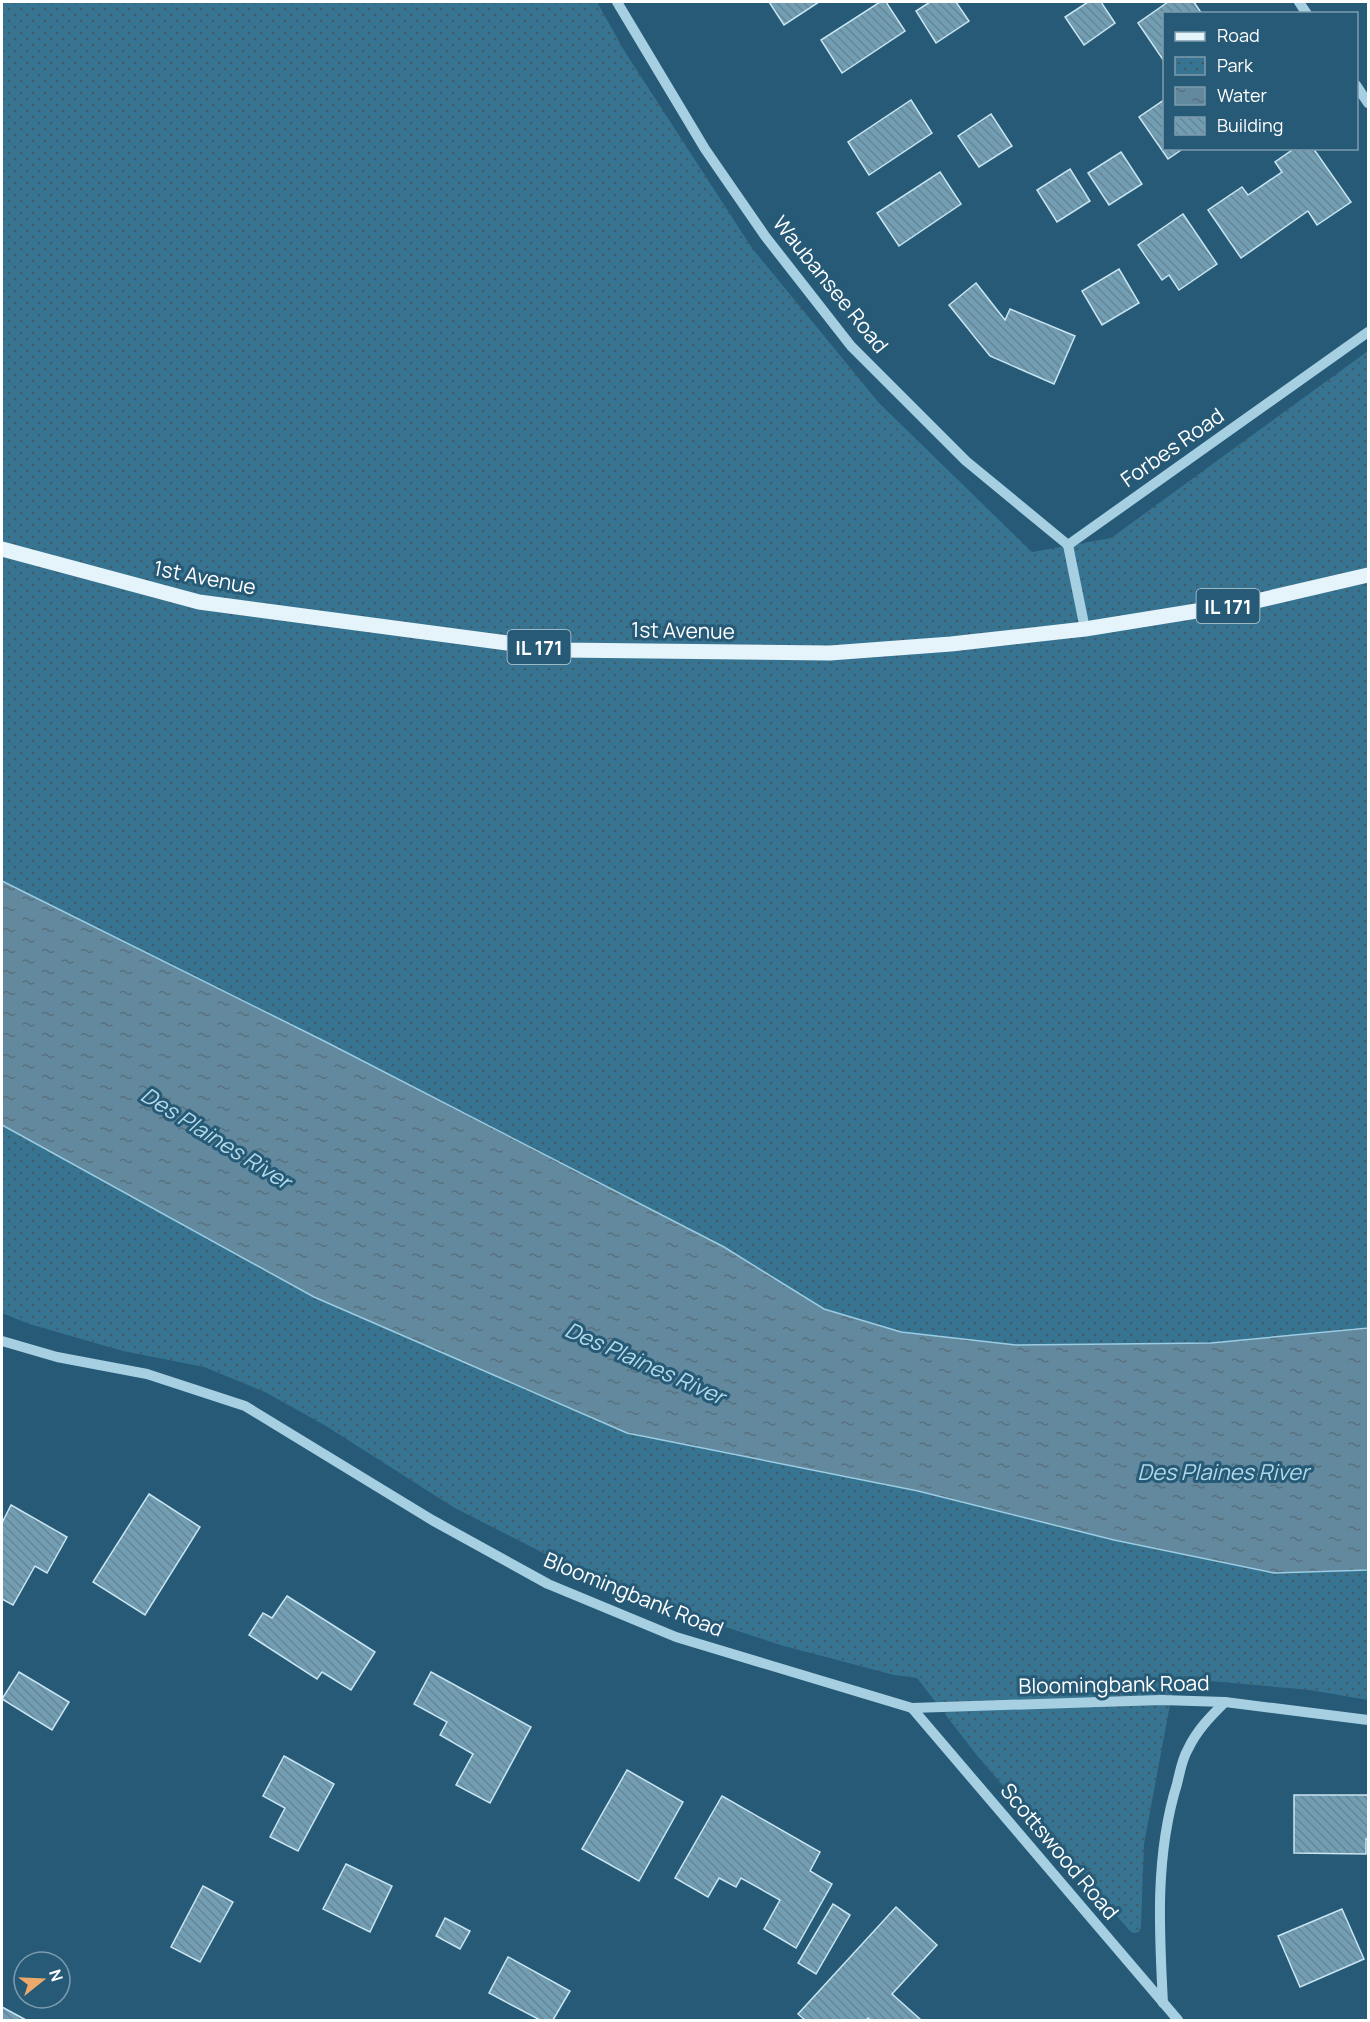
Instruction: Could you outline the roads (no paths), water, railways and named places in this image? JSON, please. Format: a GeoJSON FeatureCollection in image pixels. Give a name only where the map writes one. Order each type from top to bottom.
{"type":"FeatureCollection","features":[{"type":"Feature","properties":{"kind":"main road","name":"1st Avenue"},"geometry":{"type":"LineString","coordinates":[[2,549],[199,602],[560,650],[830,653],[951,644],[1085,629],[1252,602],[1368,575]]}},
{"type":"Feature","properties":{"kind":"street","name":"Waubansee Road"},"geometry":{"type":"LineString","coordinates":[[617,2],[705,149],[765,236],[851,346],[966,461],[1068,545]]}},
{"type":"Feature","properties":{"kind":"street"},"geometry":{"type":"LineString","coordinates":[[1358,88],[1368,103]]}},
{"type":"Feature","properties":{"kind":"street","name":"Forbes Road"},"geometry":{"type":"LineString","coordinates":[[1068,545],[1368,332]]}},
{"type":"Feature","properties":{"kind":"street"},"geometry":{"type":"LineString","coordinates":[[1068,545],[1085,629]]}},
{"type":"Feature","properties":{"kind":"street","name":"Bloomingbank Road"},"geometry":{"type":"LineString","coordinates":[[2,1341],[57,1357],[147,1374],[245,1406],[432,1520],[548,1584],[676,1637],[912,1708],[1161,1700],[1225,1702],[1368,1720]]}},
{"type":"Feature","properties":{"kind":"street"},"geometry":{"type":"LineString","coordinates":[[1163,2003],[1159,1902],[1161,1856],[1171,1802],[1186,1750],[1203,1724],[1225,1702]]}},
{"type":"Feature","properties":{"kind":"street","name":"Scottswood Road"},"geometry":{"type":"LineString","coordinates":[[912,1708],[1178,2020]]}},
{"type":"Feature","properties":{"kind":"water","name":"Des Plaines River"},"geometry":{"type":"Polygon","coordinates":[[[2,881],[326,1042],[724,1247],[824,1309],[901,1332],[1016,1345],[1211,1343],[1368,1328],[1368,1570],[1274,1573],[1114,1540],[918,1491],[627,1433],[314,1297],[2,1125],[2,881]]]}}]}
